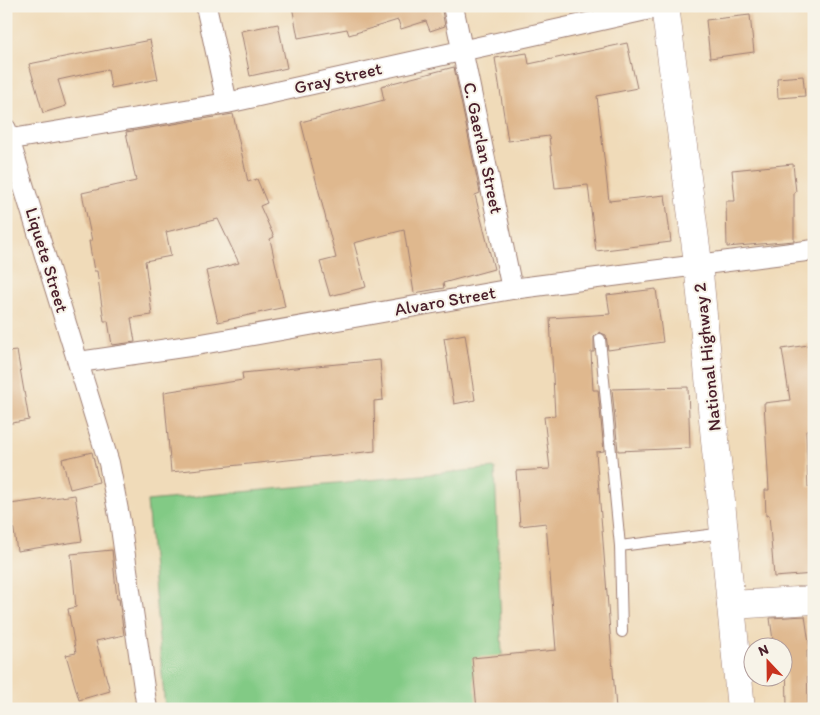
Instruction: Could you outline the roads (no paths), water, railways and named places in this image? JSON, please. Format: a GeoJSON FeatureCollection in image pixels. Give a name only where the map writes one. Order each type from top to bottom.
{"type":"FeatureCollection","features":[{"type":"Feature","properties":{"kind":"main road","name":"National Highway 2"},"geometry":{"type":"LineString","coordinates":[[665,6],[698,263],[741,709]]}},
{"type":"Feature","properties":{"kind":"main road"},"geometry":{"type":"LineString","coordinates":[[731,605],[814,600]]}},
{"type":"Feature","properties":{"kind":"street"},"geometry":{"type":"LineString","coordinates":[[206,6],[227,103]]}},
{"type":"Feature","properties":{"kind":"street","name":"C. Gaerlan Street"},"geometry":{"type":"LineString","coordinates":[[454,6],[512,289]]}},
{"type":"Feature","properties":{"kind":"street","name":"Gray Street"},"geometry":{"type":"LineString","coordinates":[[7,137],[227,103],[665,6]]}},
{"type":"Feature","properties":{"kind":"street","name":"Liquete Street"},"geometry":{"type":"LineString","coordinates":[[7,137],[109,463],[120,521],[147,709]]}},
{"type":"Feature","properties":{"kind":"street","name":"Alvaro Street"},"geometry":{"type":"LineString","coordinates":[[78,362],[196,345],[512,289],[698,263],[814,250]]}},
{"type":"Feature","properties":{"kind":"lane"},"geometry":{"type":"LineString","coordinates":[[600,339],[620,546],[622,632]]}},
{"type":"Feature","properties":{"kind":"lane"},"geometry":{"type":"LineString","coordinates":[[620,546],[725,533]]}}]}
